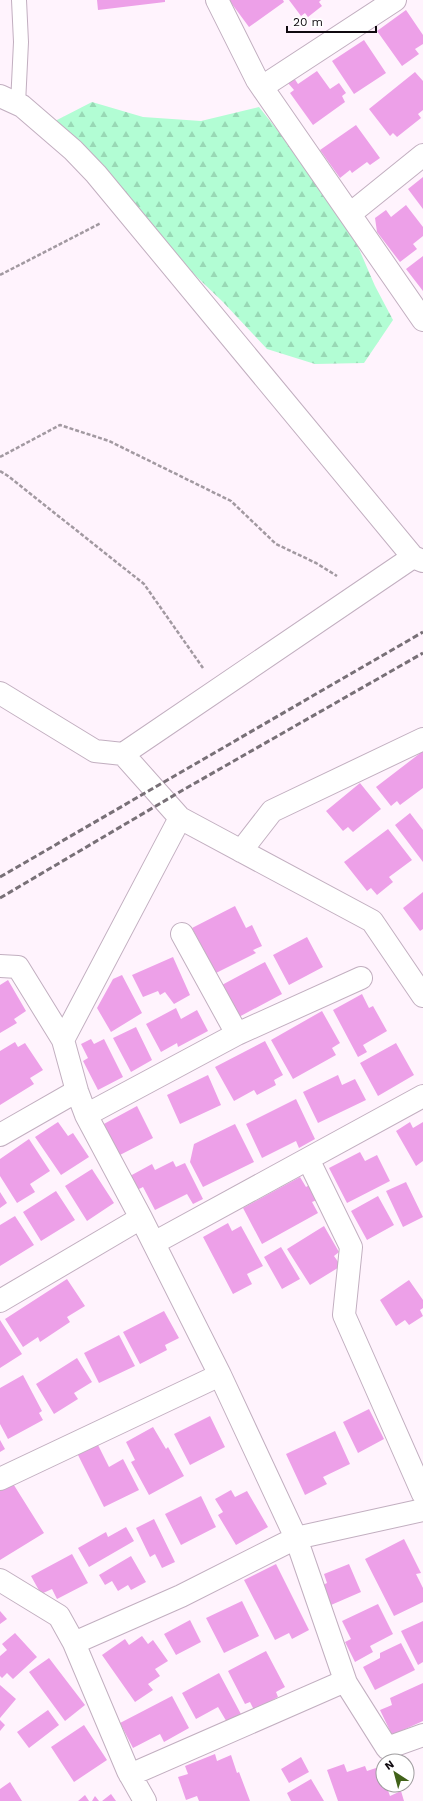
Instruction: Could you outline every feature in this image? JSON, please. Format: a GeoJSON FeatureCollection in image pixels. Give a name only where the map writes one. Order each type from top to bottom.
{"type":"FeatureCollection","features":[{"type":"Feature","properties":{"kind":"street"},"geometry":{"type":"LineString","coordinates":[[217,0],[262,87],[423,320]]}},
{"type":"Feature","properties":{"kind":"street"},"geometry":{"type":"LineString","coordinates":[[262,87],[395,0]]}},
{"type":"Feature","properties":{"kind":"street"},"geometry":{"type":"LineString","coordinates":[[0,694],[95,751],[123,754],[359,594],[418,559],[96,174],[73,150],[9,100]]}},
{"type":"Feature","properties":{"kind":"street"},"geometry":{"type":"LineString","coordinates":[[350,214],[423,155]]}},
{"type":"Feature","properties":{"kind":"street"},"geometry":{"type":"LineString","coordinates":[[241,851],[272,811],[423,739]]}},
{"type":"Feature","properties":{"kind":"street"},"geometry":{"type":"LineString","coordinates":[[123,754],[180,818],[372,921],[423,996]]}},
{"type":"Feature","properties":{"kind":"street"},"geometry":{"type":"LineString","coordinates":[[64,1040],[180,818]]}},
{"type":"Feature","properties":{"kind":"street"},"geometry":{"type":"LineString","coordinates":[[182,934],[237,1034]]}},
{"type":"Feature","properties":{"kind":"street"},"geometry":{"type":"LineString","coordinates":[[0,966],[18,967],[64,1040],[77,1091],[86,1115],[154,1243],[220,1375],[296,1538],[345,1681],[387,1748],[423,1735]]}},
{"type":"Feature","properties":{"kind":"street"},"geometry":{"type":"LineString","coordinates":[[86,1115],[237,1034],[361,978]]}},
{"type":"Feature","properties":{"kind":"street"},"geometry":{"type":"LineString","coordinates":[[0,1135],[77,1091]]}},
{"type":"Feature","properties":{"kind":"street"},"geometry":{"type":"LineString","coordinates":[[154,1243],[423,1096]]}},
{"type":"Feature","properties":{"kind":"street"},"geometry":{"type":"LineString","coordinates":[[308,1159],[352,1247],[344,1315],[423,1494]]}},
{"type":"Feature","properties":{"kind":"street"},"geometry":{"type":"LineString","coordinates":[[0,1301],[141,1218]]}},
{"type":"Feature","properties":{"kind":"street"},"geometry":{"type":"LineString","coordinates":[[0,1479],[220,1375]]}},
{"type":"Feature","properties":{"kind":"street"},"geometry":{"type":"LineString","coordinates":[[74,1643],[181,1596],[296,1538],[423,1510]]}},
{"type":"Feature","properties":{"kind":"street"},"geometry":{"type":"LineString","coordinates":[[0,1580],[60,1616],[74,1643],[130,1775],[145,1801]]}},
{"type":"Feature","properties":{"kind":"street"},"geometry":{"type":"LineString","coordinates":[[130,1775],[345,1681]]}},
{"type":"Feature","properties":{"kind":"lane"},"geometry":{"type":"LineString","coordinates":[[9,100],[21,42],[19,0]]}},
{"type":"Feature","properties":{"kind":"path"},"geometry":{"type":"LineString","coordinates":[[0,275],[98,225],[125,208]]}},
{"type":"Feature","properties":{"kind":"path"},"geometry":{"type":"LineString","coordinates":[[0,457],[60,425],[109,441],[232,501],[276,544],[316,563],[351,584],[359,594]]}},
{"type":"Feature","properties":{"kind":"path"},"geometry":{"type":"LineString","coordinates":[[0,471],[144,584],[218,689]]}},
{"type":"Feature","properties":{"kind":"green space"},"geometry":{"type":"Polygon","coordinates":[[[92,102],[143,117],[201,121],[259,107],[307,167],[353,235],[375,286],[393,320],[364,363],[315,364],[267,349],[223,302],[175,256],[55,121],[92,102]]]}},
{"type":"Feature","properties":{"kind":"building"},"geometry":{"type":"Polygon","coordinates":[[[97,0],[165,0],[165,2],[98,10],[97,0]]]}},
{"type":"Feature","properties":{"kind":"building"},"geometry":{"type":"Polygon","coordinates":[[[229,0],[283,0],[284,2],[249,27],[229,0]]]}},
{"type":"Feature","properties":{"kind":"building"},"geometry":{"type":"Polygon","coordinates":[[[289,0],[321,0],[319,2],[322,6],[308,17],[305,13],[301,16],[289,0]]]}},
{"type":"Feature","properties":{"kind":"building"},"geometry":{"type":"Polygon","coordinates":[[[406,10],[423,35],[423,44],[415,49],[419,54],[402,66],[377,31],[406,10]]]}},
{"type":"Feature","properties":{"kind":"building"},"geometry":{"type":"Polygon","coordinates":[[[364,40],[386,73],[354,94],[332,61],[364,40]]]}},
{"type":"Feature","properties":{"kind":"building"},"geometry":{"type":"Polygon","coordinates":[[[317,71],[330,89],[339,83],[346,93],[342,96],[345,102],[313,125],[290,93],[294,90],[288,83],[294,78],[298,84],[317,71]]]}},
{"type":"Feature","properties":{"kind":"building"},"geometry":{"type":"Polygon","coordinates":[[[415,72],[423,81],[423,110],[418,114],[421,118],[397,137],[393,133],[390,136],[369,109],[415,72]]]}},
{"type":"Feature","properties":{"kind":"building"},"geometry":{"type":"Polygon","coordinates":[[[356,125],[380,158],[370,165],[367,162],[352,173],[350,170],[340,178],[320,150],[356,125]]]}},
{"type":"Feature","properties":{"kind":"building"},"geometry":{"type":"Polygon","coordinates":[[[423,177],[423,209],[408,189],[423,177]]]}},
{"type":"Feature","properties":{"kind":"building"},"geometry":{"type":"Polygon","coordinates":[[[406,205],[423,227],[423,236],[413,244],[417,249],[400,262],[377,232],[375,218],[386,210],[391,217],[406,205]]]}},
{"type":"Feature","properties":{"kind":"building"},"geometry":{"type":"Polygon","coordinates":[[[423,256],[423,291],[406,269],[423,256]]]}},
{"type":"Feature","properties":{"kind":"building"},"geometry":{"type":"Polygon","coordinates":[[[423,751],[423,788],[400,805],[397,801],[391,806],[376,787],[423,751]]]}},
{"type":"Feature","properties":{"kind":"building"},"geometry":{"type":"Polygon","coordinates":[[[360,783],[381,809],[353,832],[348,827],[343,831],[326,811],[360,783]]]}},
{"type":"Feature","properties":{"kind":"building"},"geometry":{"type":"Polygon","coordinates":[[[410,813],[423,830],[423,862],[395,825],[410,813]]]}},
{"type":"Feature","properties":{"kind":"building"},"geometry":{"type":"Polygon","coordinates":[[[388,829],[412,860],[389,877],[393,882],[377,895],[371,888],[367,891],[344,862],[388,829]]]}},
{"type":"Feature","properties":{"kind":"building"},"geometry":{"type":"Polygon","coordinates":[[[423,892],[423,929],[420,931],[403,908],[423,892]]]}},
{"type":"Feature","properties":{"kind":"building"},"geometry":{"type":"Polygon","coordinates":[[[235,906],[246,928],[252,925],[262,946],[253,950],[256,953],[216,973],[192,928],[235,906]]]}},
{"type":"Feature","properties":{"kind":"building"},"geometry":{"type":"Polygon","coordinates":[[[307,937],[323,967],[289,985],[273,955],[307,937]]]}},
{"type":"Feature","properties":{"kind":"building"},"geometry":{"type":"Polygon","coordinates":[[[173,957],[190,995],[174,1004],[165,992],[160,995],[158,991],[143,997],[132,975],[173,957]]]}},
{"type":"Feature","properties":{"kind":"building"},"geometry":{"type":"Polygon","coordinates":[[[265,962],[282,994],[237,1018],[220,986],[265,962]]]}},
{"type":"Feature","properties":{"kind":"building"},"geometry":{"type":"Polygon","coordinates":[[[122,975],[142,1013],[111,1032],[97,1008],[113,979],[122,975]]]}},
{"type":"Feature","properties":{"kind":"building"},"geometry":{"type":"Polygon","coordinates":[[[8,980],[26,1011],[14,1019],[17,1023],[0,1033],[0,985],[8,980]]]}},
{"type":"Feature","properties":{"kind":"building"},"geometry":{"type":"Polygon","coordinates":[[[362,994],[369,1008],[373,1006],[387,1031],[363,1045],[367,1052],[358,1057],[333,1010],[362,994]]]}},
{"type":"Feature","properties":{"kind":"building"},"geometry":{"type":"Polygon","coordinates":[[[176,1008],[181,1019],[197,1010],[208,1031],[178,1047],[177,1043],[161,1052],[146,1024],[176,1008]]]}},
{"type":"Feature","properties":{"kind":"building"},"geometry":{"type":"Polygon","coordinates":[[[322,1011],[340,1043],[332,1048],[336,1055],[293,1079],[271,1040],[322,1011]]]}},
{"type":"Feature","properties":{"kind":"building"},"geometry":{"type":"Polygon","coordinates":[[[136,1027],[152,1060],[131,1072],[113,1038],[136,1027]]]}},
{"type":"Feature","properties":{"kind":"building"},"geometry":{"type":"Polygon","coordinates":[[[91,1039],[94,1044],[104,1039],[123,1077],[98,1090],[83,1061],[88,1058],[81,1044],[91,1039]]]}},
{"type":"Feature","properties":{"kind":"building"},"geometry":{"type":"Polygon","coordinates":[[[265,1041],[283,1075],[274,1080],[276,1085],[257,1095],[254,1090],[234,1101],[215,1067],[265,1041]]]}},
{"type":"Feature","properties":{"kind":"building"},"geometry":{"type":"Polygon","coordinates":[[[15,1042],[18,1047],[25,1043],[43,1070],[30,1078],[34,1084],[0,1105],[0,1051],[15,1042]]]}},
{"type":"Feature","properties":{"kind":"building"},"geometry":{"type":"Polygon","coordinates":[[[396,1043],[414,1075],[378,1096],[360,1063],[396,1043]]]}},
{"type":"Feature","properties":{"kind":"building"},"geometry":{"type":"Polygon","coordinates":[[[208,1075],[221,1105],[180,1124],[167,1095],[208,1075]]]}},
{"type":"Feature","properties":{"kind":"building"},"geometry":{"type":"Polygon","coordinates":[[[338,1075],[342,1085],[355,1079],[366,1100],[318,1123],[303,1092],[338,1075]]]}},
{"type":"Feature","properties":{"kind":"building"},"geometry":{"type":"Polygon","coordinates":[[[296,1099],[315,1139],[299,1148],[296,1141],[262,1158],[246,1124],[296,1099]]]}},
{"type":"Feature","properties":{"kind":"building"},"geometry":{"type":"Polygon","coordinates":[[[137,1106],[153,1138],[118,1156],[102,1125],[137,1106]]]}},
{"type":"Feature","properties":{"kind":"building"},"geometry":{"type":"Polygon","coordinates":[[[58,1122],[68,1136],[73,1133],[89,1157],[61,1175],[35,1137],[58,1122]]]}},
{"type":"Feature","properties":{"kind":"building"},"geometry":{"type":"Polygon","coordinates":[[[410,1122],[413,1128],[423,1122],[423,1161],[416,1166],[396,1131],[410,1122]]]}},
{"type":"Feature","properties":{"kind":"building"},"geometry":{"type":"Polygon","coordinates":[[[235,1124],[254,1162],[203,1187],[190,1162],[194,1144],[235,1124]]]}},
{"type":"Feature","properties":{"kind":"building"},"geometry":{"type":"Polygon","coordinates":[[[29,1139],[50,1171],[30,1184],[35,1192],[17,1203],[0,1176],[0,1159],[29,1139]]]}},
{"type":"Feature","properties":{"kind":"building"},"geometry":{"type":"Polygon","coordinates":[[[360,1152],[365,1161],[377,1155],[390,1181],[347,1203],[329,1168],[360,1152]]]}},
{"type":"Feature","properties":{"kind":"building"},"geometry":{"type":"Polygon","coordinates":[[[173,1161],[176,1167],[185,1163],[203,1199],[193,1204],[187,1194],[155,1210],[143,1187],[137,1190],[130,1176],[152,1164],[155,1170],[173,1161]]]}},
{"type":"Feature","properties":{"kind":"building"},"geometry":{"type":"Polygon","coordinates":[[[92,1169],[114,1203],[87,1221],[65,1186],[92,1169]]]}},
{"type":"Feature","properties":{"kind":"building"},"geometry":{"type":"Polygon","coordinates":[[[300,1177],[306,1187],[311,1184],[319,1199],[312,1202],[318,1213],[262,1244],[243,1208],[300,1177]]]}},
{"type":"Feature","properties":{"kind":"building"},"geometry":{"type":"Polygon","coordinates":[[[406,1182],[423,1217],[403,1227],[386,1191],[406,1182]]]}},
{"type":"Feature","properties":{"kind":"building"},"geometry":{"type":"Polygon","coordinates":[[[56,1191],[75,1220],[41,1241],[23,1212],[56,1191]]]}},
{"type":"Feature","properties":{"kind":"building"},"geometry":{"type":"Polygon","coordinates":[[[0,1192],[7,1203],[0,1208],[0,1192]]]}},
{"type":"Feature","properties":{"kind":"building"},"geometry":{"type":"Polygon","coordinates":[[[378,1196],[394,1225],[367,1240],[351,1211],[378,1196]]]}},
{"type":"Feature","properties":{"kind":"building"},"geometry":{"type":"Polygon","coordinates":[[[15,1216],[34,1245],[0,1266],[0,1225],[15,1216]]]}},
{"type":"Feature","properties":{"kind":"building"},"geometry":{"type":"Polygon","coordinates":[[[228,1223],[232,1231],[241,1226],[263,1266],[247,1274],[252,1284],[233,1294],[203,1237],[228,1223]]]}},
{"type":"Feature","properties":{"kind":"building"},"geometry":{"type":"Polygon","coordinates":[[[324,1226],[339,1252],[334,1256],[341,1266],[310,1285],[287,1249],[324,1226]]]}},
{"type":"Feature","properties":{"kind":"building"},"geometry":{"type":"Polygon","coordinates":[[[281,1247],[300,1279],[282,1289],[264,1257],[281,1247]]]}},
{"type":"Feature","properties":{"kind":"building"},"geometry":{"type":"Polygon","coordinates":[[[67,1279],[85,1306],[67,1317],[70,1322],[40,1342],[38,1337],[23,1347],[5,1319],[67,1279]]]}},
{"type":"Feature","properties":{"kind":"building"},"geometry":{"type":"Polygon","coordinates":[[[409,1280],[423,1300],[423,1308],[420,1310],[423,1316],[409,1325],[405,1320],[396,1326],[380,1300],[409,1280]]]}},
{"type":"Feature","properties":{"kind":"building"},"geometry":{"type":"Polygon","coordinates":[[[164,1311],[179,1338],[165,1345],[167,1350],[140,1364],[123,1332],[164,1311]]]}},
{"type":"Feature","properties":{"kind":"building"},"geometry":{"type":"Polygon","coordinates":[[[0,1320],[22,1354],[0,1368],[0,1320]]]}},
{"type":"Feature","properties":{"kind":"building"},"geometry":{"type":"Polygon","coordinates":[[[119,1335],[135,1366],[99,1383],[84,1353],[119,1335]]]}},
{"type":"Feature","properties":{"kind":"building"},"geometry":{"type":"Polygon","coordinates":[[[77,1358],[92,1382],[74,1393],[78,1399],[54,1414],[36,1384],[77,1358]]]}},
{"type":"Feature","properties":{"kind":"building"},"geometry":{"type":"Polygon","coordinates":[[[23,1375],[42,1411],[39,1413],[43,1420],[8,1439],[0,1424],[0,1388],[23,1375]]]}},
{"type":"Feature","properties":{"kind":"building"},"geometry":{"type":"Polygon","coordinates":[[[369,1409],[384,1439],[358,1453],[343,1422],[369,1409]]]}},
{"type":"Feature","properties":{"kind":"building"},"geometry":{"type":"Polygon","coordinates":[[[210,1416],[225,1447],[190,1465],[174,1434],[210,1416]]]}},
{"type":"Feature","properties":{"kind":"building"},"geometry":{"type":"Polygon","coordinates":[[[153,1427],[166,1449],[168,1447],[184,1476],[149,1495],[131,1462],[135,1460],[126,1442],[153,1427]]]}},
{"type":"Feature","properties":{"kind":"building"},"geometry":{"type":"Polygon","coordinates":[[[335,1431],[350,1464],[323,1477],[327,1484],[305,1495],[286,1454],[335,1431]]]}},
{"type":"Feature","properties":{"kind":"building"},"geometry":{"type":"Polygon","coordinates":[[[0,1440],[5,1449],[0,1452],[0,1440]]]}},
{"type":"Feature","properties":{"kind":"building"},"geometry":{"type":"Polygon","coordinates":[[[97,1443],[109,1467],[123,1459],[139,1490],[104,1507],[77,1453],[97,1443]]]}},
{"type":"Feature","properties":{"kind":"building"},"geometry":{"type":"Polygon","coordinates":[[[12,1482],[44,1533],[0,1560],[0,1489],[12,1482]]]}},
{"type":"Feature","properties":{"kind":"building"},"geometry":{"type":"Polygon","coordinates":[[[231,1490],[235,1497],[247,1491],[268,1527],[236,1545],[218,1515],[223,1512],[215,1499],[231,1490]]]}},
{"type":"Feature","properties":{"kind":"building"},"geometry":{"type":"Polygon","coordinates":[[[201,1496],[216,1527],[181,1545],[165,1514],[201,1496]]]}},
{"type":"Feature","properties":{"kind":"building"},"geometry":{"type":"Polygon","coordinates":[[[154,1519],[175,1562],[162,1568],[155,1554],[150,1557],[136,1528],[154,1519]]]}},
{"type":"Feature","properties":{"kind":"building"},"geometry":{"type":"Polygon","coordinates":[[[126,1527],[134,1541],[89,1567],[78,1548],[106,1532],[108,1537],[126,1527]]]}},
{"type":"Feature","properties":{"kind":"building"},"geometry":{"type":"Polygon","coordinates":[[[404,1539],[421,1573],[416,1574],[423,1588],[423,1602],[394,1616],[365,1559],[404,1539]]]}},
{"type":"Feature","properties":{"kind":"building"},"geometry":{"type":"Polygon","coordinates":[[[72,1554],[88,1583],[57,1599],[52,1589],[41,1594],[31,1576],[72,1554]]]}},
{"type":"Feature","properties":{"kind":"building"},"geometry":{"type":"Polygon","coordinates":[[[131,1556],[146,1582],[131,1590],[128,1585],[118,1591],[112,1581],[105,1585],[99,1575],[131,1556]]]}},
{"type":"Feature","properties":{"kind":"building"},"geometry":{"type":"Polygon","coordinates":[[[276,1564],[309,1630],[292,1639],[289,1633],[275,1640],[244,1580],[276,1564]]]}},
{"type":"Feature","properties":{"kind":"building"},"geometry":{"type":"Polygon","coordinates":[[[349,1564],[361,1592],[331,1605],[323,1585],[327,1583],[324,1574],[349,1564]]]}},
{"type":"Feature","properties":{"kind":"building"},"geometry":{"type":"Polygon","coordinates":[[[242,1601],[259,1636],[224,1653],[206,1618],[242,1601]]]}},
{"type":"Feature","properties":{"kind":"building"},"geometry":{"type":"Polygon","coordinates":[[[378,1604],[393,1634],[370,1646],[373,1652],[355,1662],[345,1642],[351,1639],[342,1621],[378,1604]]]}},
{"type":"Feature","properties":{"kind":"building"},"geometry":{"type":"Polygon","coordinates":[[[0,1611],[7,1619],[0,1624],[0,1611]]]}},
{"type":"Feature","properties":{"kind":"building"},"geometry":{"type":"Polygon","coordinates":[[[190,1620],[201,1642],[176,1655],[164,1634],[190,1620]]]}},
{"type":"Feature","properties":{"kind":"building"},"geometry":{"type":"Polygon","coordinates":[[[423,1621],[423,1662],[418,1665],[401,1631],[423,1621]]]}},
{"type":"Feature","properties":{"kind":"building"},"geometry":{"type":"Polygon","coordinates":[[[15,1633],[37,1657],[13,1679],[7,1673],[2,1678],[0,1676],[0,1656],[7,1650],[2,1644],[15,1633]]]}},
{"type":"Feature","properties":{"kind":"building"},"geometry":{"type":"Polygon","coordinates":[[[142,1636],[148,1644],[153,1640],[168,1661],[155,1669],[160,1676],[148,1684],[153,1690],[135,1702],[102,1655],[125,1639],[129,1645],[142,1636]]]}},
{"type":"Feature","properties":{"kind":"building"},"geometry":{"type":"Polygon","coordinates":[[[401,1643],[415,1670],[375,1690],[363,1667],[380,1658],[380,1653],[401,1643]]]}},
{"type":"Feature","properties":{"kind":"building"},"geometry":{"type":"Polygon","coordinates":[[[266,1651],[285,1687],[276,1692],[278,1697],[254,1710],[250,1702],[245,1704],[228,1671],[266,1651]]]}},
{"type":"Feature","properties":{"kind":"building"},"geometry":{"type":"Polygon","coordinates":[[[49,1658],[85,1705],[65,1721],[29,1672],[49,1658]]]}},
{"type":"Feature","properties":{"kind":"building"},"geometry":{"type":"Polygon","coordinates":[[[219,1673],[242,1716],[228,1724],[218,1707],[196,1719],[182,1693],[219,1673]]]}},
{"type":"Feature","properties":{"kind":"building"},"geometry":{"type":"Polygon","coordinates":[[[423,1683],[423,1721],[392,1735],[380,1710],[392,1705],[390,1698],[423,1683]]]}},
{"type":"Feature","properties":{"kind":"building"},"geometry":{"type":"Polygon","coordinates":[[[0,1685],[16,1699],[0,1718],[0,1685]]]}},
{"type":"Feature","properties":{"kind":"building"},"geometry":{"type":"Polygon","coordinates":[[[172,1696],[189,1728],[164,1742],[160,1734],[133,1748],[120,1723],[172,1696]]]}},
{"type":"Feature","properties":{"kind":"building"},"geometry":{"type":"Polygon","coordinates":[[[48,1710],[59,1725],[29,1748],[17,1732],[48,1710]]]}},
{"type":"Feature","properties":{"kind":"building"},"geometry":{"type":"Polygon","coordinates":[[[0,1720],[5,1725],[0,1731],[0,1720]]]}},
{"type":"Feature","properties":{"kind":"building"},"geometry":{"type":"Polygon","coordinates":[[[84,1725],[107,1760],[74,1782],[51,1747],[84,1725]]]}},
{"type":"Feature","properties":{"kind":"building"},"geometry":{"type":"Polygon","coordinates":[[[215,1754],[217,1761],[231,1755],[237,1773],[239,1772],[250,1801],[199,1801],[197,1796],[186,1800],[178,1777],[188,1774],[185,1766],[215,1754]]]}},
{"type":"Feature","properties":{"kind":"building"},"geometry":{"type":"Polygon","coordinates":[[[301,1757],[309,1772],[289,1783],[281,1769],[301,1757]]]}},
{"type":"Feature","properties":{"kind":"building"},"geometry":{"type":"Polygon","coordinates":[[[344,1764],[347,1772],[365,1766],[367,1771],[375,1768],[375,1793],[389,1793],[390,1796],[397,1793],[402,1793],[404,1801],[338,1801],[327,1770],[344,1764]]]}},
{"type":"Feature","properties":{"kind":"building"},"geometry":{"type":"Polygon","coordinates":[[[311,1779],[324,1801],[291,1801],[287,1793],[311,1779]]]}},
{"type":"Feature","properties":{"kind":"building"},"geometry":{"type":"Polygon","coordinates":[[[10,1782],[22,1801],[0,1801],[0,1789],[10,1782]]]}},
{"type":"Feature","properties":{"kind":"building"},"geometry":{"type":"Polygon","coordinates":[[[111,1794],[116,1801],[102,1801],[111,1794]]]}},
{"type":"Feature","properties":{"kind":"building"},"geometry":{"type":"Polygon","coordinates":[[[85,1795],[89,1801],[78,1801],[85,1795]]]}},
{"type":"Feature","properties":{"kind":"building"},"geometry":{"type":"Polygon","coordinates":[[[95,1796],[99,1801],[92,1801],[95,1796]]]}},
{"type":"Feature","properties":{"kind":"railway"},"geometry":{"type":"LineString","coordinates":[[0,877],[423,632]]}},
{"type":"Feature","properties":{"kind":"railway"},"geometry":{"type":"LineString","coordinates":[[0,898],[183,790],[423,653]]}}]}
